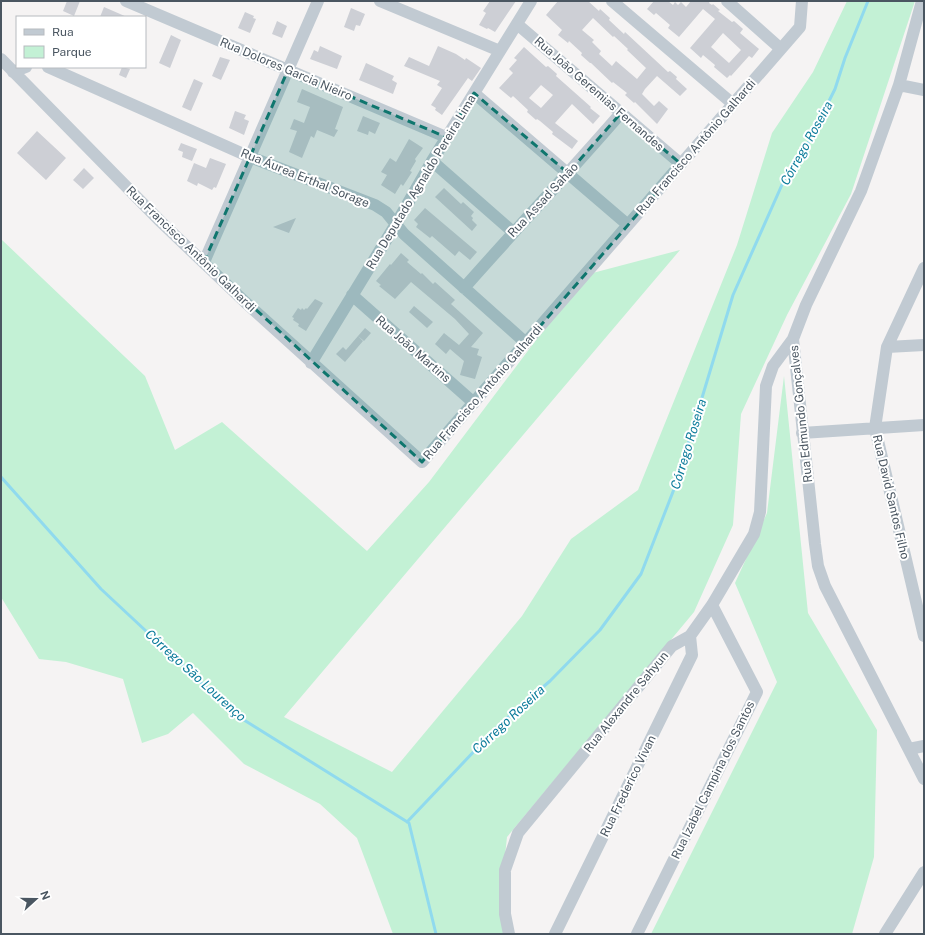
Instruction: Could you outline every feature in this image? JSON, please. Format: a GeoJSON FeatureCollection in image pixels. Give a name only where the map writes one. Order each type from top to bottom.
{"type":"FeatureCollection","features":[{"type":"Feature","properties":{"kind":"street","name":"Rua Dolores Garcia Nieiro"},"geometry":{"type":"LineString","coordinates":[[126,1],[446,137]]}},
{"type":"Feature","properties":{"kind":"street"},"geometry":{"type":"LineString","coordinates":[[204,262],[318,1]]}},
{"type":"Feature","properties":{"kind":"street"},"geometry":{"type":"LineString","coordinates":[[380,1],[500,51]]}},
{"type":"Feature","properties":{"kind":"street","name":"Rua Deputado Agnaldo Pereira Lima"},"geometry":{"type":"LineString","coordinates":[[311,363],[396,224],[446,137],[531,1]]}},
{"type":"Feature","properties":{"kind":"street"},"geometry":{"type":"LineString","coordinates":[[612,1],[733,104]]}},
{"type":"Feature","properties":{"kind":"street"},"geometry":{"type":"LineString","coordinates":[[727,1],[781,49]]}},
{"type":"Feature","properties":{"kind":"street","name":"Rua Francisco Antônio Galhardi"},"geometry":{"type":"LineString","coordinates":[[1,59],[161,222],[311,363],[422,462],[800,27],[802,1]]}},
{"type":"Feature","properties":{"kind":"street","name":"Rua Edmundo Gonçalves"},"geometry":{"type":"LineString","coordinates":[[922,1],[899,85],[861,191],[806,305],[793,339],[815,544],[821,573],[825,586],[924,779]]}},
{"type":"Feature","properties":{"kind":"street","name":"Rua João Geremias Fernandes"},"geometry":{"type":"LineString","coordinates":[[517,24],[681,164]]}},
{"type":"Feature","properties":{"kind":"street"},"geometry":{"type":"LineString","coordinates":[[13,72],[23,68]]}},
{"type":"Feature","properties":{"kind":"street","name":"Rua Áurea Erthal Sorage"},"geometry":{"type":"LineString","coordinates":[[50,68],[250,157],[375,205],[386,212],[404,234],[526,343]]}},
{"type":"Feature","properties":{"kind":"street"},"geometry":{"type":"LineString","coordinates":[[899,85],[924,90]]}},
{"type":"Feature","properties":{"kind":"street"},"geometry":{"type":"LineString","coordinates":[[474,93],[628,225]]}},
{"type":"Feature","properties":{"kind":"street","name":"Rua Assad Sahão"},"geometry":{"type":"LineString","coordinates":[[464,288],[621,113]]}},
{"type":"Feature","properties":{"kind":"street"},"geometry":{"type":"LineString","coordinates":[[432,161],[513,232]]}},
{"type":"Feature","properties":{"kind":"street","name":"Rua David Santos Filho"},"geometry":{"type":"LineString","coordinates":[[924,268],[888,347],[875,428],[924,636]]}},
{"type":"Feature","properties":{"kind":"street","name":"Rua João Martins"},"geometry":{"type":"LineString","coordinates":[[352,296],[474,403]]}},
{"type":"Feature","properties":{"kind":"street","name":"Rua Alexandre Sahyun"},"geometry":{"type":"LineString","coordinates":[[509,934],[505,914],[505,870],[518,833],[672,646],[690,636],[712,604],[754,534],[760,512],[766,386],[773,366],[793,339]]}},
{"type":"Feature","properties":{"kind":"street"},"geometry":{"type":"LineString","coordinates":[[888,347],[924,345]]}},
{"type":"Feature","properties":{"kind":"street"},"geometry":{"type":"LineString","coordinates":[[802,433],[924,425]]}},
{"type":"Feature","properties":{"kind":"street","name":"Rua Izabel Campina dos Santos"},"geometry":{"type":"LineString","coordinates":[[637,934],[757,692],[712,604]]}},
{"type":"Feature","properties":{"kind":"street","name":"Rua Frederico Vivan"},"geometry":{"type":"LineString","coordinates":[[560,931],[692,655],[690,636]]}},
{"type":"Feature","properties":{"kind":"street"},"geometry":{"type":"LineString","coordinates":[[909,749],[924,746]]}},
{"type":"Feature","properties":{"kind":"street"},"geometry":{"type":"LineString","coordinates":[[885,934],[924,872]]}},
{"type":"Feature","properties":{"kind":"highlighted area"},"geometry":{"type":"Polygon","coordinates":[[[288,70],[446,137],[474,93],[568,173],[621,113],[681,164],[422,462],[204,262],[288,70]]]}},
{"type":"Feature","properties":{"kind":"green space"},"geometry":{"type":"Polygon","coordinates":[[[847,1],[915,1],[851,194],[787,315],[741,414],[733,525],[694,612],[507,837],[501,893],[504,934],[393,934],[357,838],[320,804],[244,764],[193,713],[168,734],[142,743],[123,679],[66,662],[39,659],[1,597],[1,239],[145,376],[175,450],[222,422],[367,551],[429,482],[585,275],[680,250],[284,717],[392,772],[522,616],[571,539],[638,490],[737,245],[772,133],[813,72],[847,1]]]}},
{"type":"Feature","properties":{"kind":"green space"},"geometry":{"type":"Polygon","coordinates":[[[784,376],[808,613],[877,730],[874,857],[852,934],[651,934],[777,682],[735,583],[767,513],[784,376]]]}},
{"type":"Feature","properties":{"kind":"building"},"geometry":{"type":"Polygon","coordinates":[[[67,1],[80,1],[74,16],[63,11],[67,1]]]}},
{"type":"Feature","properties":{"kind":"building"},"geometry":{"type":"Polygon","coordinates":[[[490,1],[516,1],[495,32],[479,25],[486,13],[483,11],[490,1]]]}},
{"type":"Feature","properties":{"kind":"building"},"geometry":{"type":"Polygon","coordinates":[[[558,1],[588,1],[599,11],[600,9],[624,34],[625,32],[668,72],[670,71],[677,77],[676,79],[687,89],[680,96],[657,76],[645,89],[642,94],[654,106],[659,101],[668,109],[657,124],[635,102],[634,103],[625,95],[627,93],[613,82],[612,83],[581,55],[582,53],[569,41],[568,43],[558,35],[562,30],[546,15],[558,1]],[[593,18],[582,30],[594,40],[592,42],[601,51],[599,54],[612,66],[616,61],[637,79],[646,68],[627,50],[628,49],[614,36],[613,37],[593,18]]]}},
{"type":"Feature","properties":{"kind":"building"},"geometry":{"type":"Polygon","coordinates":[[[654,1],[668,1],[673,5],[675,2],[678,5],[681,2],[686,7],[691,1],[710,1],[709,3],[712,5],[713,4],[720,10],[718,11],[732,22],[734,21],[743,29],[740,33],[759,49],[752,58],[749,56],[731,76],[730,75],[727,78],[703,55],[701,58],[690,48],[715,19],[703,9],[679,37],[668,28],[670,25],[656,13],[654,15],[647,9],[654,1]],[[723,33],[711,47],[729,63],[741,50],[723,33]]]}},
{"type":"Feature","properties":{"kind":"building"},"geometry":{"type":"Polygon","coordinates":[[[104,7],[125,16],[100,16],[104,7]]]}},
{"type":"Feature","properties":{"kind":"building"},"geometry":{"type":"Polygon","coordinates":[[[351,8],[365,14],[360,26],[356,25],[354,31],[344,27],[351,8]]]}},
{"type":"Feature","properties":{"kind":"building"},"geometry":{"type":"Polygon","coordinates":[[[245,12],[254,16],[253,18],[256,19],[250,33],[238,28],[245,12]]]}},
{"type":"Feature","properties":{"kind":"building"},"geometry":{"type":"Polygon","coordinates":[[[277,21],[287,26],[282,38],[272,34],[277,21]]]}},
{"type":"Feature","properties":{"kind":"building"},"geometry":{"type":"Polygon","coordinates":[[[171,35],[181,40],[170,68],[159,63],[171,35]]]}},
{"type":"Feature","properties":{"kind":"building"},"geometry":{"type":"Polygon","coordinates":[[[320,46],[342,56],[337,69],[310,59],[314,50],[318,52],[320,46]]]}},
{"type":"Feature","properties":{"kind":"building"},"geometry":{"type":"Polygon","coordinates":[[[438,46],[465,60],[466,58],[481,68],[472,81],[468,78],[442,115],[431,105],[442,88],[437,85],[440,81],[404,66],[409,57],[429,66],[438,46]]]}},
{"type":"Feature","properties":{"kind":"building"},"geometry":{"type":"Polygon","coordinates":[[[524,47],[546,67],[548,66],[557,74],[556,76],[600,116],[593,124],[572,104],[555,123],[578,141],[572,149],[552,134],[553,132],[540,121],[537,119],[536,120],[527,112],[528,110],[513,96],[511,98],[499,88],[513,73],[509,69],[517,60],[514,58],[524,47]],[[541,85],[529,98],[541,108],[553,95],[541,85]]]}},
{"type":"Feature","properties":{"kind":"building"},"geometry":{"type":"Polygon","coordinates":[[[220,57],[230,60],[221,80],[212,76],[220,57]]]}},
{"type":"Feature","properties":{"kind":"building"},"geometry":{"type":"Polygon","coordinates":[[[366,63],[394,76],[392,80],[397,83],[393,94],[359,80],[366,63]]]}},
{"type":"Feature","properties":{"kind":"building"},"geometry":{"type":"Polygon","coordinates":[[[122,68],[130,69],[126,78],[119,75],[122,68]]]}},
{"type":"Feature","properties":{"kind":"building"},"geometry":{"type":"Polygon","coordinates":[[[194,79],[203,83],[191,111],[182,107],[194,79]]]}},
{"type":"Feature","properties":{"kind":"building"},"geometry":{"type":"Polygon","coordinates":[[[302,89],[343,107],[335,129],[338,130],[334,137],[317,130],[314,138],[311,136],[302,158],[289,152],[297,131],[290,129],[294,119],[304,123],[310,107],[297,102],[302,89]]]}},
{"type":"Feature","properties":{"kind":"building"},"geometry":{"type":"Polygon","coordinates":[[[235,111],[246,115],[244,119],[249,121],[244,135],[229,128],[235,111]]]}},
{"type":"Feature","properties":{"kind":"building"},"geometry":{"type":"Polygon","coordinates":[[[363,116],[380,123],[375,134],[369,131],[368,135],[357,131],[363,116]]]}},
{"type":"Feature","properties":{"kind":"building"},"geometry":{"type":"Polygon","coordinates":[[[37,131],[66,158],[46,180],[17,153],[37,131]]]}},
{"type":"Feature","properties":{"kind":"building"},"geometry":{"type":"Polygon","coordinates":[[[409,139],[423,148],[415,159],[416,161],[410,171],[412,172],[403,186],[401,184],[395,194],[381,185],[387,175],[381,172],[390,158],[396,162],[409,139]]]}},
{"type":"Feature","properties":{"kind":"building"},"geometry":{"type":"Polygon","coordinates":[[[181,143],[197,149],[192,161],[182,157],[183,152],[178,150],[181,143]]]}},
{"type":"Feature","properties":{"kind":"building"},"geometry":{"type":"Polygon","coordinates":[[[210,158],[226,164],[216,188],[214,187],[212,190],[198,183],[197,186],[187,181],[194,163],[206,168],[210,158]]]}},
{"type":"Feature","properties":{"kind":"building"},"geometry":{"type":"Polygon","coordinates":[[[84,168],[94,178],[83,189],[73,180],[84,168]]]}},
{"type":"Feature","properties":{"kind":"building"},"geometry":{"type":"Polygon","coordinates":[[[444,188],[461,204],[463,202],[474,212],[471,216],[473,218],[472,220],[477,225],[472,231],[435,197],[444,188]]]}},
{"type":"Feature","properties":{"kind":"building"},"geometry":{"type":"Polygon","coordinates":[[[425,208],[477,252],[470,260],[459,251],[455,256],[432,236],[430,238],[416,227],[418,224],[414,220],[425,208]]]}},
{"type":"Feature","properties":{"kind":"building"},"geometry":{"type":"Polygon","coordinates":[[[296,218],[289,233],[273,227],[296,218]]]}},
{"type":"Feature","properties":{"kind":"building"},"geometry":{"type":"Polygon","coordinates":[[[401,253],[409,260],[407,262],[421,274],[422,273],[433,284],[435,282],[455,300],[451,304],[483,333],[471,347],[479,349],[477,355],[482,357],[475,379],[460,375],[464,361],[450,349],[446,354],[435,344],[444,333],[459,345],[469,334],[455,319],[411,282],[395,299],[379,286],[381,285],[376,281],[401,253]]]}},
{"type":"Feature","properties":{"kind":"building"},"geometry":{"type":"Polygon","coordinates":[[[315,299],[323,303],[306,331],[298,326],[299,324],[293,320],[294,318],[292,317],[298,308],[301,310],[302,308],[304,310],[306,308],[307,309],[315,299]]]}},
{"type":"Feature","properties":{"kind":"building"},"geometry":{"type":"Polygon","coordinates":[[[414,306],[433,322],[427,328],[409,312],[414,306]]]}},
{"type":"Feature","properties":{"kind":"building"},"geometry":{"type":"Polygon","coordinates":[[[365,328],[371,333],[364,341],[358,336],[365,328]]]}},
{"type":"Feature","properties":{"kind":"building"},"geometry":{"type":"Polygon","coordinates":[[[358,336],[363,341],[345,362],[336,354],[343,347],[346,350],[358,336]]]}},
{"type":"Feature","properties":{"kind":"waterway","name":"Córrego Roseira"},"geometry":{"type":"LineString","coordinates":[[407,822],[499,725],[550,681],[600,630],[641,574],[676,484],[733,295],[785,178],[805,149],[835,89],[845,58],[868,1]]}},
{"type":"Feature","properties":{"kind":"waterway","name":"Córrego São Lourenço"},"geometry":{"type":"LineString","coordinates":[[1,477],[101,589],[236,715],[409,823],[436,934]]}}]}
